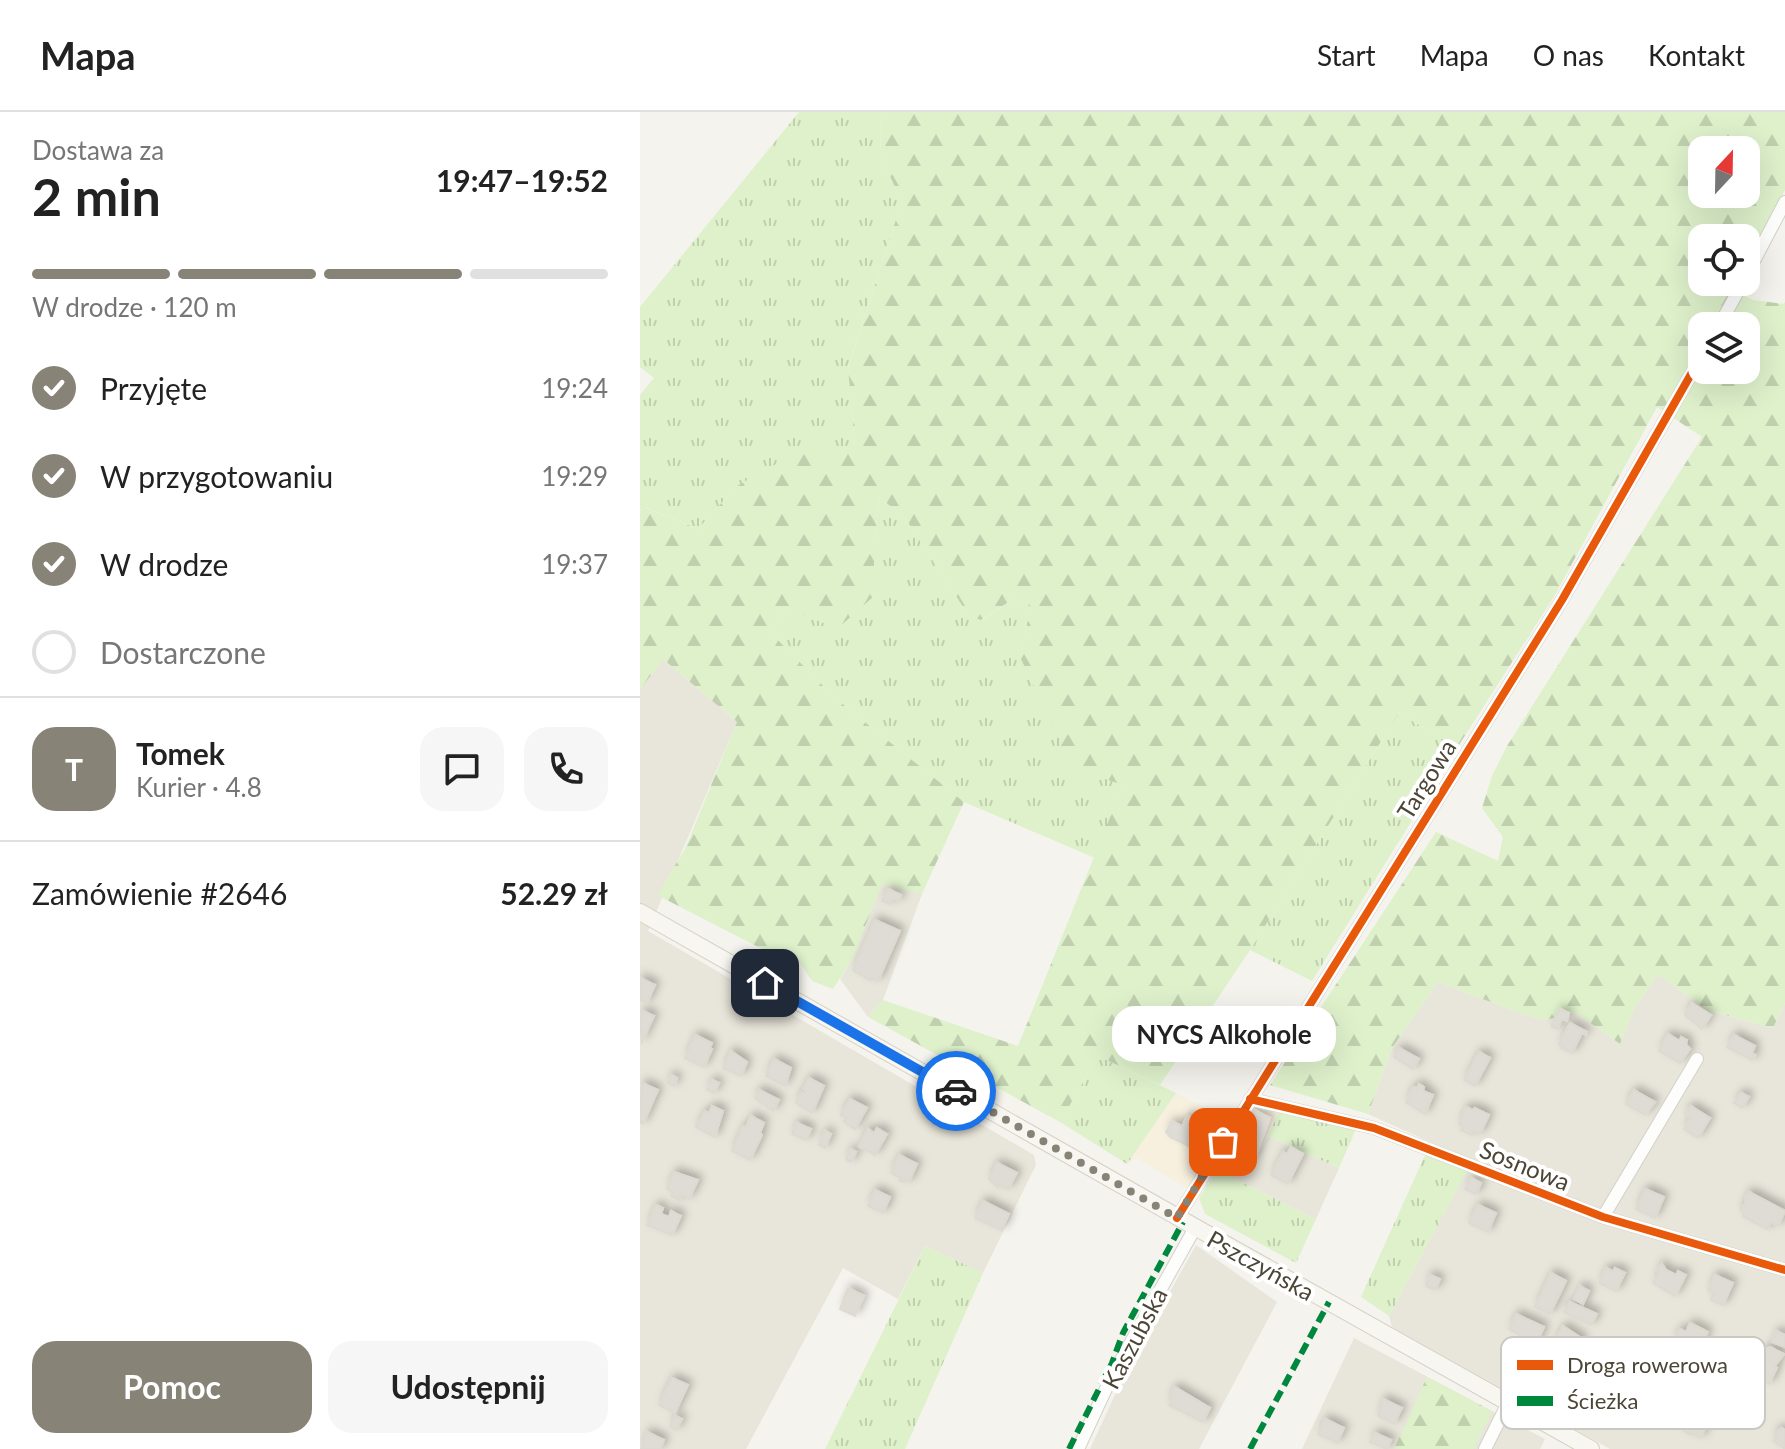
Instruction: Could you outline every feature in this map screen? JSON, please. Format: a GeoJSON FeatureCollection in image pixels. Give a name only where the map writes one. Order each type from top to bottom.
{"type":"FeatureCollection","features":[{"type":"Feature","properties":{"kind":"main road","name":"Pszczyńska"},"geometry":{"type":"LineString","coordinates":[[640,912],[1501,1399]]}},
{"type":"Feature","properties":{"kind":"main road","name":"Pszczyńska"},"geometry":{"type":"LineString","coordinates":[[1555,1429],[1591,1449]]}},
{"type":"Feature","properties":{"kind":"street"},"geometry":{"type":"LineString","coordinates":[[1760,249],[1785,202]]}},
{"type":"Feature","properties":{"kind":"street","name":"Targowa"},"geometry":{"type":"LineString","coordinates":[[1177,1218],[1562,600],[1688,380]]}},
{"type":"Feature","properties":{"kind":"street"},"geometry":{"type":"LineString","coordinates":[[1603,1217],[1697,1059]]}},
{"type":"Feature","properties":{"kind":"street","name":"Sosnowa"},"geometry":{"type":"LineString","coordinates":[[1250,1099],[1374,1128],[1603,1217],[1785,1270]]}},
{"type":"Feature","properties":{"kind":"street","name":"Kaszubska"},"geometry":{"type":"LineString","coordinates":[[1078,1449],[1111,1378],[1195,1228]]}},
{"type":"Feature","properties":{"kind":"street"},"geometry":{"type":"LineString","coordinates":[[1485,1449],[1501,1417]]}},
{"type":"Feature","properties":{"kind":"shaded area"},"geometry":{"type":"Polygon","coordinates":[[[663,659],[737,722],[648,931],[1034,1155],[1036,1165],[983,1273],[925,1246],[898,1299],[843,1268],[746,1449],[640,1449],[640,690],[663,659]]]}},
{"type":"Feature","properties":{"kind":"shaded area"},"geometry":{"type":"Polygon","coordinates":[[[882,883],[922,894],[883,1000],[868,1017],[840,979],[852,959],[882,883]]]}},
{"type":"Feature","properties":{"kind":"shaded area"},"geometry":{"type":"Polygon","coordinates":[[[1658,975],[1707,1010],[1773,1028],[1785,1003],[1785,1449],[1610,1449],[1574,1429],[1765,1429],[1765,1337],[1501,1337],[1501,1388],[1392,1327],[1389,1316],[1472,1161],[1368,1114],[1392,1048],[1438,982],[1546,1020],[1575,1012],[1620,1044],[1635,1007],[1658,975]]]}},
{"type":"Feature","properties":{"kind":"shaded area"},"geometry":{"type":"Polygon","coordinates":[[[1176,1093],[1234,1122],[1191,1191],[1137,1158],[1127,1164],[1176,1093]]]}},
{"type":"Feature","properties":{"kind":"shaded area"},"geometry":{"type":"Polygon","coordinates":[[[1251,1108],[1279,1112],[1254,1163],[1228,1149],[1251,1108]]]}},
{"type":"Feature","properties":{"kind":"shaded area"},"geometry":{"type":"Polygon","coordinates":[[[1268,1136],[1339,1168],[1316,1219],[1217,1170],[1228,1149],[1254,1163],[1268,1136]]]}},
{"type":"Feature","properties":{"kind":"shaded area"},"geometry":{"type":"Polygon","coordinates":[[[1196,1245],[1277,1302],[1199,1449],[1090,1449],[1125,1373],[1196,1245]]]}},
{"type":"Feature","properties":{"kind":"shaded area"},"geometry":{"type":"Polygon","coordinates":[[[1354,1338],[1501,1416],[1501,1429],[1526,1429],[1545,1439],[1540,1449],[1302,1449],[1354,1338]]]}},
{"type":"Feature","properties":{"kind":"green space"},"geometry":{"type":"Polygon","coordinates":[[[799,112],[880,112],[881,158],[902,201],[848,367],[855,447],[737,486],[698,529],[645,507],[640,510],[640,395],[654,378],[640,367],[640,307],[799,112]]]}},
{"type":"Feature","properties":{"kind":"green space"},"geometry":{"type":"Polygon","coordinates":[[[880,112],[1785,112],[1785,190],[1760,237],[1760,224],[1688,224],[1688,296],[1745,296],[1753,300],[1785,302],[1785,1003],[1773,1028],[1707,1010],[1658,975],[1635,1007],[1620,1044],[1575,1012],[1546,1020],[1438,982],[1392,1048],[1368,1114],[1270,1085],[1436,832],[1498,861],[1503,837],[1482,808],[1492,776],[1507,746],[1702,437],[1657,407],[1555,595],[1457,748],[1399,713],[1250,950],[1160,1085],[1098,1056],[1060,1122],[868,1017],[883,1000],[1018,1046],[1123,785],[1073,768],[1020,657],[1031,605],[1013,599],[981,620],[969,616],[907,521],[880,497],[874,542],[874,596],[837,629],[786,607],[772,634],[834,697],[964,802],[922,894],[882,884],[852,959],[833,989],[812,981],[798,960],[772,954],[657,895],[685,849],[737,722],[663,659],[640,690],[640,511],[644,507],[698,529],[737,486],[808,446],[855,446],[848,368],[902,201],[881,158],[880,112]]]}},
{"type":"Feature","properties":{"kind":"green space"},"geometry":{"type":"Polygon","coordinates":[[[880,497],[907,521],[969,616],[982,620],[1013,599],[1031,605],[1020,657],[1123,785],[1095,858],[964,802],[834,697],[772,634],[786,607],[874,597],[874,542],[880,497]]]}},
{"type":"Feature","properties":{"kind":"green space"},"geometry":{"type":"Polygon","coordinates":[[[1399,713],[1457,748],[1312,981],[1250,950],[1399,713]]]}},
{"type":"Feature","properties":{"kind":"green space"},"geometry":{"type":"Polygon","coordinates":[[[1098,1056],[1176,1093],[1127,1164],[1060,1122],[1098,1056]]]}},
{"type":"Feature","properties":{"kind":"green space"},"geometry":{"type":"Polygon","coordinates":[[[1279,1112],[1356,1129],[1339,1168],[1268,1136],[1279,1112]]]}},
{"type":"Feature","properties":{"kind":"green space"},"geometry":{"type":"Polygon","coordinates":[[[1426,1153],[1468,1169],[1389,1316],[1361,1297],[1426,1153]]]}},
{"type":"Feature","properties":{"kind":"green space"},"geometry":{"type":"Polygon","coordinates":[[[1217,1170],[1316,1219],[1296,1263],[1205,1214],[1199,1198],[1217,1170]]]}},
{"type":"Feature","properties":{"kind":"green space"},"geometry":{"type":"Polygon","coordinates":[[[925,1246],[983,1273],[905,1449],[825,1449],[925,1246]]]}},
{"type":"Feature","properties":{"kind":"green space"},"geometry":{"type":"Polygon","coordinates":[[[1427,1377],[1492,1411],[1474,1449],[1394,1449],[1427,1377]]]}},
{"type":"Feature","properties":{"kind":"building"},"geometry":{"type":"Polygon","coordinates":[[[888,889],[901,895],[899,901],[892,899],[890,904],[882,901],[888,889]]]}},
{"type":"Feature","properties":{"kind":"building"},"geometry":{"type":"Polygon","coordinates":[[[875,920],[900,931],[878,981],[853,970],[875,920]]]}},
{"type":"Feature","properties":{"kind":"building"},"geometry":{"type":"Polygon","coordinates":[[[640,978],[655,985],[647,1003],[640,1000],[640,978]]]}},
{"type":"Feature","properties":{"kind":"building"},"geometry":{"type":"Polygon","coordinates":[[[1692,1003],[1711,1015],[1702,1029],[1685,1015],[1692,1003]]]}},
{"type":"Feature","properties":{"kind":"building"},"geometry":{"type":"Polygon","coordinates":[[[1560,1009],[1569,1013],[1567,1021],[1562,1019],[1557,1029],[1551,1026],[1560,1009]]]}},
{"type":"Feature","properties":{"kind":"building"},"geometry":{"type":"Polygon","coordinates":[[[643,1011],[654,1016],[642,1042],[640,1018],[643,1011]]]}},
{"type":"Feature","properties":{"kind":"building"},"geometry":{"type":"Polygon","coordinates":[[[1570,1023],[1587,1032],[1586,1035],[1582,1033],[1572,1053],[1559,1044],[1570,1023]]]}},
{"type":"Feature","properties":{"kind":"building"},"geometry":{"type":"Polygon","coordinates":[[[1668,1034],[1680,1041],[1681,1037],[1687,1040],[1690,1049],[1680,1063],[1659,1051],[1668,1034]]]}},
{"type":"Feature","properties":{"kind":"building"},"geometry":{"type":"Polygon","coordinates":[[[695,1035],[712,1043],[704,1067],[685,1058],[695,1035]]]}},
{"type":"Feature","properties":{"kind":"building"},"geometry":{"type":"Polygon","coordinates":[[[1734,1035],[1755,1046],[1752,1060],[1727,1047],[1734,1035]]]}},
{"type":"Feature","properties":{"kind":"building"},"geometry":{"type":"Polygon","coordinates":[[[1399,1048],[1419,1059],[1413,1069],[1394,1057],[1399,1048]]]}},
{"type":"Feature","properties":{"kind":"building"},"geometry":{"type":"Polygon","coordinates":[[[731,1051],[747,1062],[741,1076],[723,1068],[731,1051]]]}},
{"type":"Feature","properties":{"kind":"building"},"geometry":{"type":"Polygon","coordinates":[[[1479,1052],[1490,1058],[1475,1086],[1464,1080],[1479,1052]]]}},
{"type":"Feature","properties":{"kind":"building"},"geometry":{"type":"Polygon","coordinates":[[[774,1059],[791,1068],[785,1086],[766,1076],[774,1059]]]}},
{"type":"Feature","properties":{"kind":"building"},"geometry":{"type":"Polygon","coordinates":[[[671,1075],[677,1078],[674,1086],[667,1083],[671,1075]]]}},
{"type":"Feature","properties":{"kind":"building"},"geometry":{"type":"Polygon","coordinates":[[[809,1078],[824,1086],[812,1113],[796,1103],[801,1092],[806,1091],[803,1089],[809,1078]]]}},
{"type":"Feature","properties":{"kind":"building"},"geometry":{"type":"Polygon","coordinates":[[[712,1080],[719,1083],[714,1093],[707,1090],[712,1080]]]}},
{"type":"Feature","properties":{"kind":"building"},"geometry":{"type":"Polygon","coordinates":[[[642,1083],[658,1090],[643,1124],[640,1122],[642,1083]]]}},
{"type":"Feature","properties":{"kind":"building"},"geometry":{"type":"Polygon","coordinates":[[[1419,1084],[1424,1087],[1423,1091],[1433,1095],[1425,1114],[1406,1102],[1413,1087],[1417,1088],[1419,1084]]]}},
{"type":"Feature","properties":{"kind":"building"},"geometry":{"type":"Polygon","coordinates":[[[759,1090],[779,1100],[773,1111],[755,1098],[759,1090]]]}},
{"type":"Feature","properties":{"kind":"building"},"geometry":{"type":"Polygon","coordinates":[[[1634,1090],[1655,1102],[1645,1115],[1626,1104],[1634,1090]]]}},
{"type":"Feature","properties":{"kind":"building"},"geometry":{"type":"Polygon","coordinates":[[[1741,1093],[1749,1097],[1742,1108],[1734,1103],[1741,1093]]]}},
{"type":"Feature","properties":{"kind":"building"},"geometry":{"type":"Polygon","coordinates":[[[850,1099],[867,1108],[855,1129],[844,1122],[846,1118],[841,1115],[850,1099]]]}},
{"type":"Feature","properties":{"kind":"building"},"geometry":{"type":"Polygon","coordinates":[[[712,1106],[723,1111],[715,1137],[696,1127],[705,1111],[709,1113],[712,1106]]]}},
{"type":"Feature","properties":{"kind":"building"},"geometry":{"type":"Polygon","coordinates":[[[1691,1106],[1710,1118],[1698,1138],[1684,1129],[1690,1118],[1685,1114],[1691,1106]]]}},
{"type":"Feature","properties":{"kind":"building"},"geometry":{"type":"Polygon","coordinates":[[[1466,1107],[1489,1115],[1480,1134],[1474,1131],[1472,1135],[1461,1130],[1463,1126],[1459,1124],[1466,1107]]]}},
{"type":"Feature","properties":{"kind":"building"},"geometry":{"type":"Polygon","coordinates":[[[1252,1109],[1270,1118],[1254,1160],[1233,1150],[1252,1109]]]}},
{"type":"Feature","properties":{"kind":"building"},"geometry":{"type":"Polygon","coordinates":[[[751,1116],[764,1123],[750,1160],[732,1151],[751,1116]]]}},
{"type":"Feature","properties":{"kind":"building"},"geometry":{"type":"Polygon","coordinates":[[[1187,1116],[1204,1124],[1202,1130],[1210,1134],[1201,1152],[1166,1132],[1172,1121],[1182,1126],[1187,1116]]]}},
{"type":"Feature","properties":{"kind":"building"},"geometry":{"type":"Polygon","coordinates":[[[797,1123],[811,1129],[806,1140],[792,1134],[797,1123]]]}},
{"type":"Feature","properties":{"kind":"building"},"geometry":{"type":"Polygon","coordinates":[[[877,1128],[887,1134],[875,1155],[859,1146],[868,1129],[874,1133],[877,1128]]]}},
{"type":"Feature","properties":{"kind":"building"},"geometry":{"type":"Polygon","coordinates":[[[825,1131],[831,1134],[825,1148],[819,1145],[825,1131]]]}},
{"type":"Feature","properties":{"kind":"building"},"geometry":{"type":"Polygon","coordinates":[[[1291,1147],[1303,1154],[1288,1184],[1271,1175],[1283,1152],[1287,1154],[1291,1147]]]}},
{"type":"Feature","properties":{"kind":"building"},"geometry":{"type":"Polygon","coordinates":[[[851,1149],[856,1152],[851,1162],[846,1159],[851,1149]]]}},
{"type":"Feature","properties":{"kind":"building"},"geometry":{"type":"Polygon","coordinates":[[[899,1155],[917,1164],[909,1182],[900,1181],[901,1178],[891,1173],[899,1155]]]}},
{"type":"Feature","properties":{"kind":"building"},"geometry":{"type":"Polygon","coordinates":[[[997,1163],[1017,1173],[1008,1189],[999,1184],[998,1188],[989,1179],[997,1163]]]}},
{"type":"Feature","properties":{"kind":"building"},"geometry":{"type":"Polygon","coordinates":[[[674,1172],[698,1180],[689,1199],[681,1195],[679,1200],[671,1196],[673,1192],[667,1189],[674,1172]]]}},
{"type":"Feature","properties":{"kind":"building"},"geometry":{"type":"Polygon","coordinates":[[[1471,1178],[1481,1183],[1476,1194],[1465,1189],[1471,1178]]]}},
{"type":"Feature","properties":{"kind":"building"},"geometry":{"type":"Polygon","coordinates":[[[1645,1189],[1664,1197],[1655,1218],[1636,1209],[1645,1189]]]}},
{"type":"Feature","properties":{"kind":"building"},"geometry":{"type":"Polygon","coordinates":[[[875,1190],[890,1197],[883,1213],[868,1206],[875,1190]]]}},
{"type":"Feature","properties":{"kind":"building"},"geometry":{"type":"Polygon","coordinates":[[[1749,1192],[1785,1211],[1778,1226],[1771,1222],[1767,1229],[1744,1217],[1740,1207],[1745,1205],[1749,1192]]]}},
{"type":"Feature","properties":{"kind":"building"},"geometry":{"type":"Polygon","coordinates":[[[983,1201],[1009,1214],[1002,1230],[975,1218],[983,1201]]]}},
{"type":"Feature","properties":{"kind":"building"},"geometry":{"type":"Polygon","coordinates":[[[656,1205],[663,1208],[661,1214],[669,1217],[671,1211],[681,1216],[672,1235],[647,1225],[656,1205]]]}},
{"type":"Feature","properties":{"kind":"building"},"geometry":{"type":"Polygon","coordinates":[[[1478,1205],[1496,1213],[1488,1232],[1469,1223],[1478,1205]]]}},
{"type":"Feature","properties":{"kind":"building"},"geometry":{"type":"Polygon","coordinates":[[[1662,1264],[1676,1275],[1678,1271],[1686,1275],[1675,1296],[1653,1283],[1659,1273],[1657,1268],[1662,1264]]]}},
{"type":"Feature","properties":{"kind":"building"},"geometry":{"type":"Polygon","coordinates":[[[1606,1268],[1625,1273],[1616,1291],[1599,1283],[1606,1268]]]}},
{"type":"Feature","properties":{"kind":"building"},"geometry":{"type":"Polygon","coordinates":[[[1551,1273],[1566,1281],[1550,1314],[1535,1307],[1551,1273]]]}},
{"type":"Feature","properties":{"kind":"building"},"geometry":{"type":"Polygon","coordinates":[[[1430,1275],[1440,1279],[1435,1290],[1426,1286],[1430,1275]]]}},
{"type":"Feature","properties":{"kind":"building"},"geometry":{"type":"Polygon","coordinates":[[[1715,1275],[1733,1283],[1723,1305],[1711,1300],[1714,1293],[1708,1290],[1715,1275]]]}},
{"type":"Feature","properties":{"kind":"building"},"geometry":{"type":"Polygon","coordinates":[[[1580,1286],[1589,1291],[1583,1304],[1574,1299],[1580,1286]]]}},
{"type":"Feature","properties":{"kind":"building"},"geometry":{"type":"Polygon","coordinates":[[[848,1288],[864,1296],[855,1316],[840,1309],[848,1288]]]}},
{"type":"Feature","properties":{"kind":"building"},"geometry":{"type":"Polygon","coordinates":[[[1570,1302],[1597,1314],[1591,1325],[1564,1312],[1570,1302]]]}},
{"type":"Feature","properties":{"kind":"building"},"geometry":{"type":"Polygon","coordinates":[[[1516,1314],[1544,1327],[1539,1337],[1523,1337],[1509,1329],[1516,1314]]]}},
{"type":"Feature","properties":{"kind":"building"},"geometry":{"type":"Polygon","coordinates":[[[1690,1323],[1708,1332],[1705,1337],[1675,1337],[1680,1329],[1686,1332],[1690,1323]]]}},
{"type":"Feature","properties":{"kind":"building"},"geometry":{"type":"Polygon","coordinates":[[[1563,1326],[1580,1337],[1557,1337],[1563,1326]]]}},
{"type":"Feature","properties":{"kind":"building"},"geometry":{"type":"Polygon","coordinates":[[[1776,1331],[1785,1335],[1785,1347],[1772,1342],[1776,1331]]]}},
{"type":"Feature","properties":{"kind":"building"},"geometry":{"type":"Polygon","coordinates":[[[1770,1347],[1784,1354],[1775,1366],[1777,1368],[1769,1384],[1765,1382],[1765,1350],[1770,1347]]]}},
{"type":"Feature","properties":{"kind":"building"},"geometry":{"type":"Polygon","coordinates":[[[672,1378],[688,1385],[675,1413],[659,1405],[672,1378]]]}},
{"type":"Feature","properties":{"kind":"building"},"geometry":{"type":"Polygon","coordinates":[[[1175,1387],[1210,1408],[1203,1422],[1169,1405],[1175,1387]]]}},
{"type":"Feature","properties":{"kind":"building"},"geometry":{"type":"Polygon","coordinates":[[[1383,1399],[1402,1408],[1394,1424],[1378,1416],[1383,1399]]]}},
{"type":"Feature","properties":{"kind":"building"},"geometry":{"type":"Polygon","coordinates":[[[675,1416],[682,1419],[676,1430],[670,1427],[675,1416]]]}},
{"type":"Feature","properties":{"kind":"building"},"geometry":{"type":"Polygon","coordinates":[[[1325,1419],[1344,1428],[1337,1443],[1318,1434],[1325,1419]]]}},
{"type":"Feature","properties":{"kind":"building"},"geometry":{"type":"Polygon","coordinates":[[[1782,1428],[1785,1430],[1785,1449],[1773,1441],[1777,1435],[1775,1433],[1782,1428]]]}},
{"type":"Feature","properties":{"kind":"building"},"geometry":{"type":"Polygon","coordinates":[[[1682,1429],[1705,1429],[1700,1438],[1682,1429]]]}},
{"type":"Feature","properties":{"kind":"building"},"geometry":{"type":"Polygon","coordinates":[[[647,1432],[664,1440],[660,1449],[641,1449],[647,1432]]]}},
{"type":"Feature","properties":{"kind":"building"},"geometry":{"type":"Polygon","coordinates":[[[1375,1433],[1391,1440],[1387,1449],[1370,1442],[1375,1433]]]}},
{"type":"Feature","properties":{"kind":"marked path"},"geometry":{"type":"LineString","coordinates":[[1069,1449],[1112,1363],[1123,1333],[1183,1222]]}},
{"type":"Feature","properties":{"kind":"marked path"},"geometry":{"type":"LineString","coordinates":[[1250,1449],[1329,1302]]}},
{"type":"Feature","properties":{"kind":"cycle path"},"geometry":{"type":"LineString","coordinates":[[1177,1218],[1562,600],[1688,380]]}},
{"type":"Feature","properties":{"kind":"cycle path"},"geometry":{"type":"LineString","coordinates":[[1250,1099],[1374,1128],[1603,1217],[1785,1270]]}},
{"type":"Feature","properties":{"kind":"way so far"},"geometry":{"type":"LineString","coordinates":[[956,1091],[1177,1218],[1223,1142]]}},
{"type":"Feature","properties":{"kind":"place","name":"NYCS Alkohole"},"geometry":{"type":"Point","coordinates":[1223,1142]}},
{"type":"Feature","properties":{"kind":"route"},"geometry":{"type":"LineString","coordinates":[[765,983],[956,1091]]}}]}
